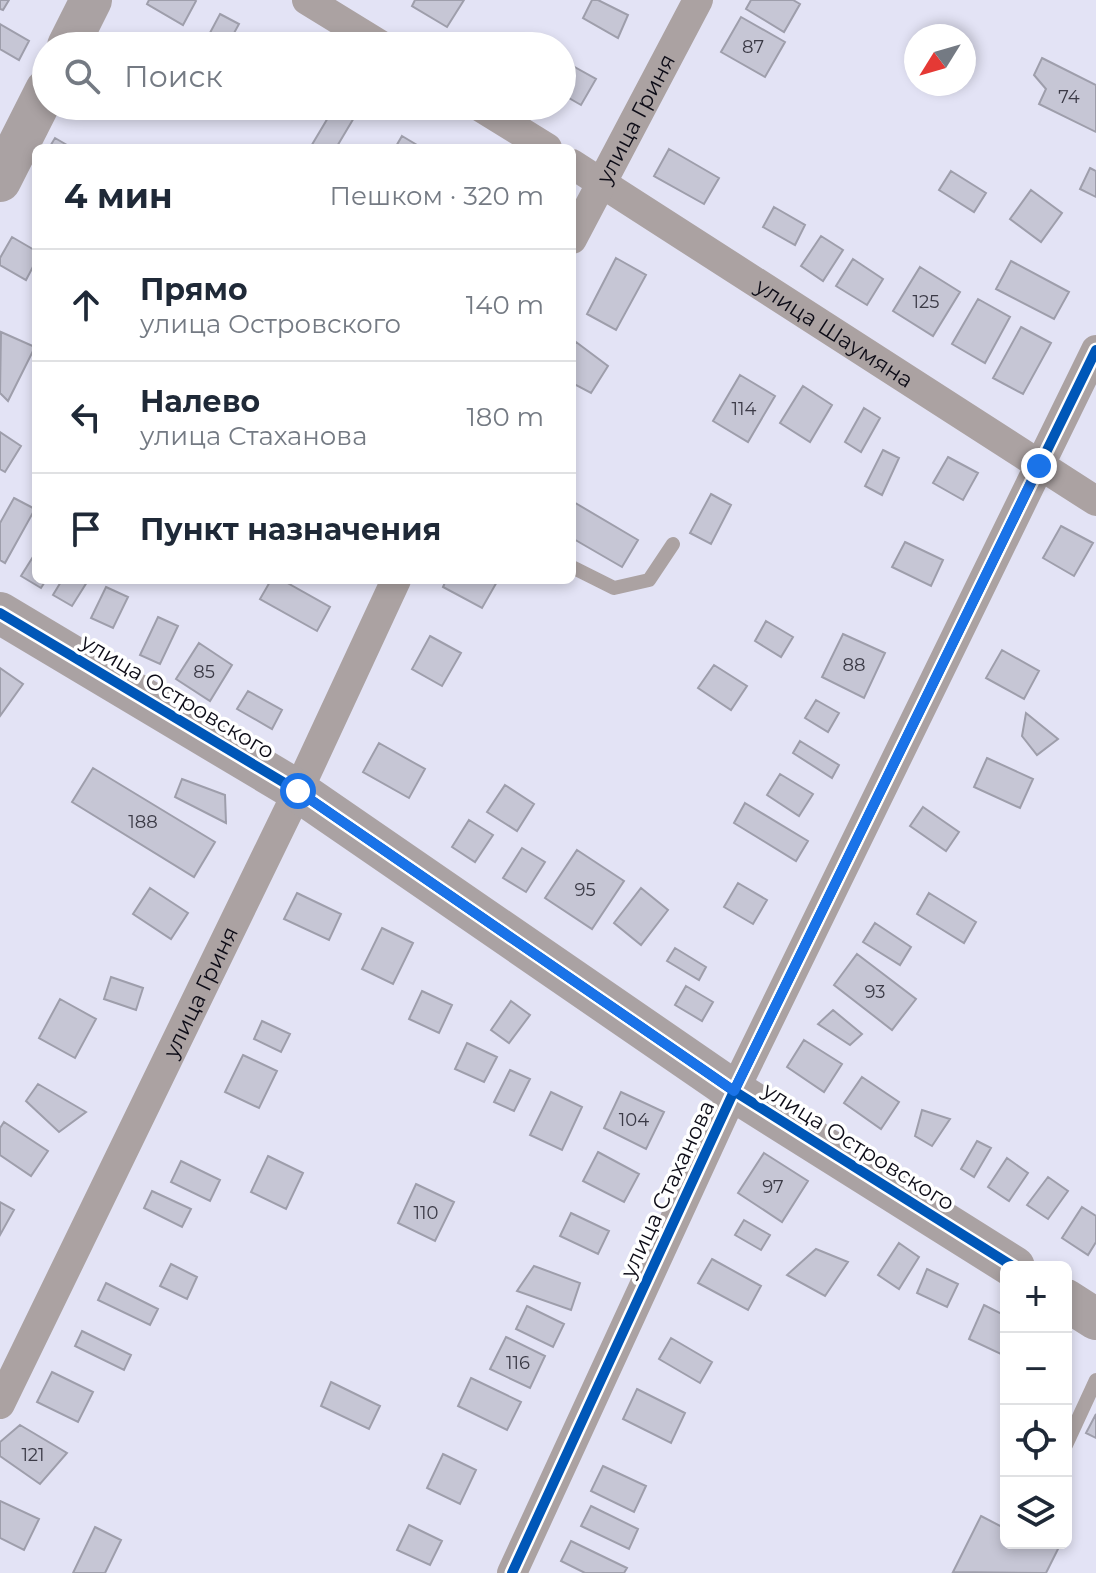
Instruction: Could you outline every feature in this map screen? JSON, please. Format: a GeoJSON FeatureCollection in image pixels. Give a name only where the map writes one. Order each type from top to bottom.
{"type":"FeatureCollection","features":[{"type":"Feature","properties":{"kind":"street"},"geometry":{"type":"LineString","coordinates":[[75,32],[91,0]]}},
{"type":"Feature","properties":{"kind":"street"},"geometry":{"type":"LineString","coordinates":[[307,0],[359,32]]}},
{"type":"Feature","properties":{"kind":"street","name":"улица Гриня"},"geometry":{"type":"LineString","coordinates":[[576,231],[698,0]]}},
{"type":"Feature","properties":{"kind":"street"},"geometry":{"type":"LineString","coordinates":[[0,181],[32,118]]}},
{"type":"Feature","properties":{"kind":"street"},"geometry":{"type":"LineString","coordinates":[[502,120],[541,144]]}},
{"type":"Feature","properties":{"kind":"street","name":"улица Шаумяна"},"geometry":{"type":"LineString","coordinates":[[576,166],[1096,501]]}},
{"type":"Feature","properties":{"kind":"street","name":"улица Стаханова"},"geometry":{"type":"LineString","coordinates":[[512,1573],[734,1091],[1096,350]]}},
{"type":"Feature","properties":{"kind":"street","name":"улица Гриня"},"geometry":{"type":"LineString","coordinates":[[0,1404],[298,791],[394,584]]}},
{"type":"Feature","properties":{"kind":"street","name":"улица Островского"},"geometry":{"type":"LineString","coordinates":[[0,613],[298,791],[734,1091],[1004,1261]]}},
{"type":"Feature","properties":{"kind":"street"},"geometry":{"type":"LineString","coordinates":[[1072,1304],[1096,1319]]}},
{"type":"Feature","properties":{"kind":"lane"},"geometry":{"type":"LineString","coordinates":[[576,569],[614,588],[649,580],[673,544]]}},
{"type":"Feature","properties":{"kind":"lane"},"geometry":{"type":"LineString","coordinates":[[1072,1432],[1096,1380]]}},
{"type":"Feature","properties":{"kind":"building"},"geometry":{"type":"Polygon","coordinates":[[[0,0],[9,0],[3,10],[0,9],[0,0]]]}},
{"type":"Feature","properties":{"kind":"building"},"geometry":{"type":"Polygon","coordinates":[[[149,0],[196,1],[183,25],[147,4],[149,0]]]}},
{"type":"Feature","properties":{"kind":"building"},"geometry":{"type":"Polygon","coordinates":[[[415,0],[464,0],[447,27],[412,6],[415,0]]]}},
{"type":"Feature","properties":{"kind":"building"},"geometry":{"type":"Polygon","coordinates":[[[592,0],[628,15],[618,38],[583,18],[592,0]]]}},
{"type":"Feature","properties":{"kind":"building"},"geometry":{"type":"Polygon","coordinates":[[[751,0],[793,0],[800,4],[784,32],[746,9],[751,0]]]}},
{"type":"Feature","properties":{"kind":"building"},"geometry":{"type":"Polygon","coordinates":[[[220,14],[239,24],[235,32],[210,32],[220,14]]]}},
{"type":"Feature","properties":{"kind":"building"},"geometry":{"type":"Polygon","coordinates":[[[741,17],[785,42],[765,77],[721,52],[741,17]]]}},
{"type":"Feature","properties":{"kind":"building"},"geometry":{"type":"Polygon","coordinates":[[[0,24],[29,41],[19,60],[0,49],[0,24]]]}},
{"type":"Feature","properties":{"kind":"building"},"geometry":{"type":"Polygon","coordinates":[[[1042,58],[1096,85],[1096,132],[1039,104],[1046,89],[1034,75],[1042,58]]]}},
{"type":"Feature","properties":{"kind":"building"},"geometry":{"type":"Polygon","coordinates":[[[576,68],[596,79],[581,105],[576,102],[576,68]]]}},
{"type":"Feature","properties":{"kind":"building"},"geometry":{"type":"Polygon","coordinates":[[[327,120],[353,120],[338,144],[312,144],[327,120]]]}},
{"type":"Feature","properties":{"kind":"building"},"geometry":{"type":"Polygon","coordinates":[[[402,136],[415,144],[397,144],[402,136]]]}},
{"type":"Feature","properties":{"kind":"building"},"geometry":{"type":"Polygon","coordinates":[[[55,138],[65,144],[51,144],[55,138]]]}},
{"type":"Feature","properties":{"kind":"building"},"geometry":{"type":"Polygon","coordinates":[[[669,149],[719,178],[704,204],[654,176],[669,149]]]}},
{"type":"Feature","properties":{"kind":"building"},"geometry":{"type":"Polygon","coordinates":[[[1090,168],[1096,171],[1096,197],[1080,189],[1090,168]]]}},
{"type":"Feature","properties":{"kind":"building"},"geometry":{"type":"Polygon","coordinates":[[[951,171],[986,193],[974,212],[939,190],[951,171]]]}},
{"type":"Feature","properties":{"kind":"building"},"geometry":{"type":"Polygon","coordinates":[[[1031,190],[1062,213],[1041,242],[1010,219],[1031,190]]]}},
{"type":"Feature","properties":{"kind":"building"},"geometry":{"type":"Polygon","coordinates":[[[774,207],[805,225],[795,245],[763,227],[774,207]]]}},
{"type":"Feature","properties":{"kind":"building"},"geometry":{"type":"Polygon","coordinates":[[[821,236],[843,250],[823,281],[801,266],[821,236]]]}},
{"type":"Feature","properties":{"kind":"building"},"geometry":{"type":"Polygon","coordinates":[[[12,237],[32,249],[32,269],[26,280],[0,265],[0,258],[12,237]]]}},
{"type":"Feature","properties":{"kind":"building"},"geometry":{"type":"Polygon","coordinates":[[[616,258],[646,275],[616,330],[587,314],[616,258]]]}},
{"type":"Feature","properties":{"kind":"building"},"geometry":{"type":"Polygon","coordinates":[[[853,259],[883,279],[867,305],[836,286],[853,259]]]}},
{"type":"Feature","properties":{"kind":"building"},"geometry":{"type":"Polygon","coordinates":[[[1011,261],[1069,292],[1054,319],[996,289],[1011,261]]]}},
{"type":"Feature","properties":{"kind":"building"},"geometry":{"type":"Polygon","coordinates":[[[920,267],[960,292],[933,336],[893,311],[920,267]]]}},
{"type":"Feature","properties":{"kind":"building"},"geometry":{"type":"Polygon","coordinates":[[[978,299],[1010,317],[985,363],[952,344],[978,299]]]}},
{"type":"Feature","properties":{"kind":"building"},"geometry":{"type":"Polygon","coordinates":[[[1021,327],[1051,343],[1023,394],[993,378],[1021,327]]]}},
{"type":"Feature","properties":{"kind":"building"},"geometry":{"type":"Polygon","coordinates":[[[1,332],[32,346],[32,353],[8,401],[0,393],[1,332]]]}},
{"type":"Feature","properties":{"kind":"building"},"geometry":{"type":"Polygon","coordinates":[[[576,342],[608,366],[591,393],[576,385],[576,342]]]}},
{"type":"Feature","properties":{"kind":"building"},"geometry":{"type":"Polygon","coordinates":[[[740,375],[775,396],[748,442],[713,421],[740,375]]]}},
{"type":"Feature","properties":{"kind":"building"},"geometry":{"type":"Polygon","coordinates":[[[803,386],[832,405],[810,442],[780,423],[803,386]]]}},
{"type":"Feature","properties":{"kind":"building"},"geometry":{"type":"Polygon","coordinates":[[[864,408],[880,418],[861,452],[845,442],[864,408]]]}},
{"type":"Feature","properties":{"kind":"building"},"geometry":{"type":"Polygon","coordinates":[[[0,432],[21,446],[5,472],[0,469],[0,432]]]}},
{"type":"Feature","properties":{"kind":"building"},"geometry":{"type":"Polygon","coordinates":[[[883,450],[899,458],[882,495],[865,486],[883,450]]]}},
{"type":"Feature","properties":{"kind":"building"},"geometry":{"type":"Polygon","coordinates":[[[948,457],[978,473],[963,500],[933,483],[948,457]]]}},
{"type":"Feature","properties":{"kind":"building"},"geometry":{"type":"Polygon","coordinates":[[[711,494],[731,505],[711,544],[690,533],[711,494]]]}},
{"type":"Feature","properties":{"kind":"building"},"geometry":{"type":"Polygon","coordinates":[[[14,498],[32,507],[32,514],[5,563],[0,560],[0,523],[14,498]]]}},
{"type":"Feature","properties":{"kind":"building"},"geometry":{"type":"Polygon","coordinates":[[[576,503],[638,540],[622,567],[576,540],[576,503]]]}},
{"type":"Feature","properties":{"kind":"building"},"geometry":{"type":"Polygon","coordinates":[[[1061,526],[1093,543],[1074,576],[1043,558],[1061,526]]]}},
{"type":"Feature","properties":{"kind":"building"},"geometry":{"type":"Polygon","coordinates":[[[905,542],[943,560],[931,586],[892,567],[905,542]]]}},
{"type":"Feature","properties":{"kind":"building"},"geometry":{"type":"Polygon","coordinates":[[[32,558],[32,583],[21,576],[32,558]]]}},
{"type":"Feature","properties":{"kind":"building"},"geometry":{"type":"Polygon","coordinates":[[[60,584],[86,584],[72,606],[53,595],[60,584]]]}},
{"type":"Feature","properties":{"kind":"building"},"geometry":{"type":"Polygon","coordinates":[[[269,584],[289,584],[330,607],[317,631],[260,599],[269,584]]]}},
{"type":"Feature","properties":{"kind":"building"},"geometry":{"type":"Polygon","coordinates":[[[444,584],[496,584],[482,608],[443,587],[444,584]]]}},
{"type":"Feature","properties":{"kind":"building"},"geometry":{"type":"Polygon","coordinates":[[[106,587],[128,597],[113,628],[91,618],[106,587]]]}},
{"type":"Feature","properties":{"kind":"building"},"geometry":{"type":"Polygon","coordinates":[[[158,617],[178,626],[160,664],[140,655],[158,617]]]}},
{"type":"Feature","properties":{"kind":"building"},"geometry":{"type":"Polygon","coordinates":[[[766,621],[793,637],[781,657],[755,641],[766,621]]]}},
{"type":"Feature","properties":{"kind":"building"},"geometry":{"type":"Polygon","coordinates":[[[843,634],[885,653],[864,698],[822,677],[843,634]]]}},
{"type":"Feature","properties":{"kind":"building"},"geometry":{"type":"Polygon","coordinates":[[[430,636],[461,653],[442,686],[412,669],[430,636]]]}},
{"type":"Feature","properties":{"kind":"building"},"geometry":{"type":"Polygon","coordinates":[[[199,643],[232,665],[210,701],[176,679],[199,643]]]}},
{"type":"Feature","properties":{"kind":"building"},"geometry":{"type":"Polygon","coordinates":[[[1002,650],[1039,671],[1024,699],[986,678],[1002,650]]]}},
{"type":"Feature","properties":{"kind":"building"},"geometry":{"type":"Polygon","coordinates":[[[714,665],[747,686],[731,710],[698,688],[714,665]]]}},
{"type":"Feature","properties":{"kind":"building"},"geometry":{"type":"Polygon","coordinates":[[[0,668],[23,684],[0,716],[0,668]]]}},
{"type":"Feature","properties":{"kind":"building"},"geometry":{"type":"Polygon","coordinates":[[[248,691],[282,710],[272,729],[237,709],[248,691]]]}},
{"type":"Feature","properties":{"kind":"building"},"geometry":{"type":"Polygon","coordinates":[[[816,700],[839,713],[828,732],[805,718],[816,700]]]}},
{"type":"Feature","properties":{"kind":"building"},"geometry":{"type":"Polygon","coordinates":[[[1026,713],[1058,739],[1037,755],[1022,736],[1026,713]]]}},
{"type":"Feature","properties":{"kind":"building"},"geometry":{"type":"Polygon","coordinates":[[[800,741],[839,765],[832,778],[793,753],[800,741]]]}},
{"type":"Feature","properties":{"kind":"building"},"geometry":{"type":"Polygon","coordinates":[[[379,743],[425,769],[409,798],[363,772],[379,743]]]}},
{"type":"Feature","properties":{"kind":"building"},"geometry":{"type":"Polygon","coordinates":[[[987,758],[1033,779],[1020,808],[974,787],[987,758]]]}},
{"type":"Feature","properties":{"kind":"building"},"geometry":{"type":"Polygon","coordinates":[[[93,768],[215,842],[194,877],[72,802],[93,768]]]}},
{"type":"Feature","properties":{"kind":"building"},"geometry":{"type":"Polygon","coordinates":[[[780,774],[813,794],[799,816],[767,795],[780,774]]]}},
{"type":"Feature","properties":{"kind":"building"},"geometry":{"type":"Polygon","coordinates":[[[182,779],[225,795],[226,823],[175,797],[182,779]]]}},
{"type":"Feature","properties":{"kind":"building"},"geometry":{"type":"Polygon","coordinates":[[[505,785],[534,804],[517,831],[487,812],[505,785]]]}},
{"type":"Feature","properties":{"kind":"building"},"geometry":{"type":"Polygon","coordinates":[[[745,803],[808,841],[796,861],[734,823],[745,803]]]}},
{"type":"Feature","properties":{"kind":"building"},"geometry":{"type":"Polygon","coordinates":[[[923,807],[959,832],[946,851],[910,826],[923,807]]]}},
{"type":"Feature","properties":{"kind":"building"},"geometry":{"type":"Polygon","coordinates":[[[469,820],[493,835],[475,862],[452,847],[469,820]]]}},
{"type":"Feature","properties":{"kind":"building"},"geometry":{"type":"Polygon","coordinates":[[[522,848],[545,862],[526,892],[503,878],[522,848]]]}},
{"type":"Feature","properties":{"kind":"building"},"geometry":{"type":"Polygon","coordinates":[[[577,850],[624,881],[592,929],[545,898],[577,850]]]}},
{"type":"Feature","properties":{"kind":"building"},"geometry":{"type":"Polygon","coordinates":[[[738,883],[767,900],[753,924],[724,907],[738,883]]]}},
{"type":"Feature","properties":{"kind":"building"},"geometry":{"type":"Polygon","coordinates":[[[150,888],[188,913],[171,939],[133,914],[150,888]]]}},
{"type":"Feature","properties":{"kind":"building"},"geometry":{"type":"Polygon","coordinates":[[[641,888],[668,910],[641,945],[614,923],[641,888]]]}},
{"type":"Feature","properties":{"kind":"building"},"geometry":{"type":"Polygon","coordinates":[[[297,893],[341,914],[329,940],[284,919],[297,893]]]}},
{"type":"Feature","properties":{"kind":"building"},"geometry":{"type":"Polygon","coordinates":[[[929,893],[976,922],[964,943],[917,914],[929,893]]]}},
{"type":"Feature","properties":{"kind":"building"},"geometry":{"type":"Polygon","coordinates":[[[875,923],[911,947],[900,965],[863,942],[875,923]]]}},
{"type":"Feature","properties":{"kind":"building"},"geometry":{"type":"Polygon","coordinates":[[[382,928],[413,943],[393,984],[362,969],[382,928]]]}},
{"type":"Feature","properties":{"kind":"building"},"geometry":{"type":"Polygon","coordinates":[[[675,948],[706,967],[699,980],[667,961],[675,948]]]}},
{"type":"Feature","properties":{"kind":"building"},"geometry":{"type":"Polygon","coordinates":[[[857,954],[916,999],[892,1030],[834,985],[857,954]]]}},
{"type":"Feature","properties":{"kind":"building"},"geometry":{"type":"Polygon","coordinates":[[[111,977],[143,988],[136,1010],[104,999],[111,977]]]}},
{"type":"Feature","properties":{"kind":"building"},"geometry":{"type":"Polygon","coordinates":[[[686,986],[713,1002],[702,1021],[675,1005],[686,986]]]}},
{"type":"Feature","properties":{"kind":"building"},"geometry":{"type":"Polygon","coordinates":[[[422,991],[452,1005],[439,1033],[409,1019],[422,991]]]}},
{"type":"Feature","properties":{"kind":"building"},"geometry":{"type":"Polygon","coordinates":[[[60,999],[96,1019],[75,1058],[39,1038],[60,999]]]}},
{"type":"Feature","properties":{"kind":"building"},"geometry":{"type":"Polygon","coordinates":[[[511,1001],[530,1015],[509,1043],[491,1030],[511,1001]]]}},
{"type":"Feature","properties":{"kind":"building"},"geometry":{"type":"Polygon","coordinates":[[[833,1010],[862,1034],[850,1045],[818,1024],[833,1010]]]}},
{"type":"Feature","properties":{"kind":"building"},"geometry":{"type":"Polygon","coordinates":[[[262,1021],[290,1034],[281,1052],[254,1039],[262,1021]]]}},
{"type":"Feature","properties":{"kind":"building"},"geometry":{"type":"Polygon","coordinates":[[[804,1040],[842,1064],[824,1092],[787,1067],[804,1040]]]}},
{"type":"Feature","properties":{"kind":"building"},"geometry":{"type":"Polygon","coordinates":[[[467,1043],[497,1057],[484,1082],[455,1069],[467,1043]]]}},
{"type":"Feature","properties":{"kind":"building"},"geometry":{"type":"Polygon","coordinates":[[[243,1055],[277,1071],[259,1108],[225,1092],[243,1055]]]}},
{"type":"Feature","properties":{"kind":"building"},"geometry":{"type":"Polygon","coordinates":[[[510,1070],[530,1079],[514,1111],[494,1102],[510,1070]]]}},
{"type":"Feature","properties":{"kind":"building"},"geometry":{"type":"Polygon","coordinates":[[[862,1077],[899,1102],[881,1129],[844,1103],[862,1077]]]}},
{"type":"Feature","properties":{"kind":"building"},"geometry":{"type":"Polygon","coordinates":[[[38,1084],[86,1112],[59,1132],[26,1101],[38,1084]]]}},
{"type":"Feature","properties":{"kind":"building"},"geometry":{"type":"Polygon","coordinates":[[[551,1092],[582,1107],[562,1150],[530,1135],[551,1092]]]}},
{"type":"Feature","properties":{"kind":"building"},"geometry":{"type":"Polygon","coordinates":[[[621,1092],[664,1112],[646,1149],[604,1128],[621,1092]]]}},
{"type":"Feature","properties":{"kind":"building"},"geometry":{"type":"Polygon","coordinates":[[[922,1110],[950,1119],[932,1146],[915,1136],[922,1110]]]}},
{"type":"Feature","properties":{"kind":"building"},"geometry":{"type":"Polygon","coordinates":[[[4,1122],[48,1151],[31,1176],[0,1155],[0,1128],[4,1122]]]}},
{"type":"Feature","properties":{"kind":"building"},"geometry":{"type":"Polygon","coordinates":[[[977,1141],[991,1148],[974,1177],[961,1169],[977,1141]]]}},
{"type":"Feature","properties":{"kind":"building"},"geometry":{"type":"Polygon","coordinates":[[[598,1152],[639,1174],[624,1202],[583,1181],[598,1152]]]}},
{"type":"Feature","properties":{"kind":"building"},"geometry":{"type":"Polygon","coordinates":[[[764,1153],[808,1181],[782,1222],[738,1193],[764,1153]]]}},
{"type":"Feature","properties":{"kind":"building"},"geometry":{"type":"Polygon","coordinates":[[[268,1156],[303,1173],[286,1209],[251,1192],[268,1156]]]}},
{"type":"Feature","properties":{"kind":"building"},"geometry":{"type":"Polygon","coordinates":[[[1007,1158],[1028,1173],[1009,1201],[988,1187],[1007,1158]]]}},
{"type":"Feature","properties":{"kind":"building"},"geometry":{"type":"Polygon","coordinates":[[[181,1161],[220,1180],[210,1201],[171,1182],[181,1161]]]}},
{"type":"Feature","properties":{"kind":"building"},"geometry":{"type":"Polygon","coordinates":[[[1048,1177],[1068,1191],[1048,1219],[1027,1205],[1048,1177]]]}},
{"type":"Feature","properties":{"kind":"building"},"geometry":{"type":"Polygon","coordinates":[[[416,1184],[454,1202],[435,1241],[398,1223],[416,1184]]]}},
{"type":"Feature","properties":{"kind":"building"},"geometry":{"type":"Polygon","coordinates":[[[152,1191],[191,1209],[182,1227],[144,1208],[152,1191]]]}},
{"type":"Feature","properties":{"kind":"building"},"geometry":{"type":"Polygon","coordinates":[[[0,1202],[14,1210],[0,1235],[0,1202]]]}},
{"type":"Feature","properties":{"kind":"building"},"geometry":{"type":"Polygon","coordinates":[[[1082,1207],[1096,1216],[1096,1242],[1088,1255],[1062,1238],[1082,1207]]]}},
{"type":"Feature","properties":{"kind":"building"},"geometry":{"type":"Polygon","coordinates":[[[571,1213],[609,1231],[598,1254],[560,1236],[571,1213]]]}},
{"type":"Feature","properties":{"kind":"building"},"geometry":{"type":"Polygon","coordinates":[[[744,1220],[770,1235],[761,1250],[735,1235],[744,1220]]]}},
{"type":"Feature","properties":{"kind":"building"},"geometry":{"type":"Polygon","coordinates":[[[899,1243],[919,1257],[899,1289],[878,1275],[899,1243]]]}},
{"type":"Feature","properties":{"kind":"building"},"geometry":{"type":"Polygon","coordinates":[[[816,1249],[848,1262],[825,1296],[787,1275],[816,1249]]]}},
{"type":"Feature","properties":{"kind":"building"},"geometry":{"type":"Polygon","coordinates":[[[712,1259],[761,1286],[748,1310],[698,1283],[712,1259]]]}},
{"type":"Feature","properties":{"kind":"building"},"geometry":{"type":"Polygon","coordinates":[[[171,1264],[197,1277],[187,1299],[160,1286],[171,1264]]]}},
{"type":"Feature","properties":{"kind":"building"},"geometry":{"type":"Polygon","coordinates":[[[534,1266],[580,1283],[571,1310],[517,1291],[534,1266]]]}},
{"type":"Feature","properties":{"kind":"building"},"geometry":{"type":"Polygon","coordinates":[[[927,1269],[958,1284],[947,1307],[917,1293],[927,1269]]]}},
{"type":"Feature","properties":{"kind":"building"},"geometry":{"type":"Polygon","coordinates":[[[106,1283],[158,1309],[150,1325],[98,1300],[106,1283]]]}},
{"type":"Feature","properties":{"kind":"building"},"geometry":{"type":"Polygon","coordinates":[[[984,1305],[1000,1313],[1000,1354],[969,1339],[984,1305]]]}},
{"type":"Feature","properties":{"kind":"building"},"geometry":{"type":"Polygon","coordinates":[[[527,1306],[564,1324],[553,1347],[516,1329],[527,1306]]]}},
{"type":"Feature","properties":{"kind":"building"},"geometry":{"type":"Polygon","coordinates":[[[82,1331],[131,1355],[124,1370],[75,1346],[82,1331]]]}},
{"type":"Feature","properties":{"kind":"building"},"geometry":{"type":"Polygon","coordinates":[[[506,1337],[545,1356],[530,1388],[490,1369],[506,1337]]]}},
{"type":"Feature","properties":{"kind":"building"},"geometry":{"type":"Polygon","coordinates":[[[671,1338],[712,1362],[700,1383],[659,1359],[671,1338]]]}},
{"type":"Feature","properties":{"kind":"building"},"geometry":{"type":"Polygon","coordinates":[[[52,1372],[93,1392],[78,1422],[37,1402],[52,1372]]]}},
{"type":"Feature","properties":{"kind":"building"},"geometry":{"type":"Polygon","coordinates":[[[471,1378],[521,1402],[507,1430],[458,1406],[471,1378]]]}},
{"type":"Feature","properties":{"kind":"building"},"geometry":{"type":"Polygon","coordinates":[[[331,1382],[380,1406],[369,1429],[321,1406],[331,1382]]]}},
{"type":"Feature","properties":{"kind":"building"},"geometry":{"type":"Polygon","coordinates":[[[637,1389],[685,1413],[671,1443],[623,1419],[637,1389]]]}},
{"type":"Feature","properties":{"kind":"building"},"geometry":{"type":"Polygon","coordinates":[[[1096,1414],[1096,1438],[1086,1433],[1096,1414]]]}},
{"type":"Feature","properties":{"kind":"building"},"geometry":{"type":"Polygon","coordinates":[[[20,1425],[67,1453],[40,1484],[0,1456],[0,1442],[20,1425]]]}},
{"type":"Feature","properties":{"kind":"building"},"geometry":{"type":"Polygon","coordinates":[[[443,1454],[476,1470],[460,1504],[427,1488],[443,1454]]]}},
{"type":"Feature","properties":{"kind":"building"},"geometry":{"type":"Polygon","coordinates":[[[603,1466],[646,1486],[634,1512],[591,1491],[603,1466]]]}},
{"type":"Feature","properties":{"kind":"building"},"geometry":{"type":"Polygon","coordinates":[[[0,1501],[39,1519],[24,1550],[0,1538],[0,1501]]]}},
{"type":"Feature","properties":{"kind":"building"},"geometry":{"type":"Polygon","coordinates":[[[591,1506],[638,1529],[629,1549],[581,1526],[591,1506]]]}},
{"type":"Feature","properties":{"kind":"building"},"geometry":{"type":"Polygon","coordinates":[[[981,1516],[1000,1526],[1000,1549],[1058,1549],[1046,1573],[953,1572],[981,1516]]]}},
{"type":"Feature","properties":{"kind":"building"},"geometry":{"type":"Polygon","coordinates":[[[409,1525],[442,1541],[430,1565],[397,1550],[409,1525]]]}},
{"type":"Feature","properties":{"kind":"building"},"geometry":{"type":"Polygon","coordinates":[[[95,1527],[121,1540],[105,1573],[73,1573],[95,1527]]]}},
{"type":"Feature","properties":{"kind":"building"},"geometry":{"type":"Polygon","coordinates":[[[571,1541],[627,1568],[624,1573],[585,1573],[561,1561],[571,1541]]]}},
{"type":"Feature","properties":{"kind":"cycle path"},"geometry":{"type":"LineString","coordinates":[[512,1573],[734,1091],[1096,350]]}},
{"type":"Feature","properties":{"kind":"cycle path"},"geometry":{"type":"LineString","coordinates":[[0,613],[298,791],[734,1091],[1004,1261]]}},
{"type":"Feature","properties":{"kind":"route"},"geometry":{"type":"LineString","coordinates":[[298,791],[734,1091],[1039,466]]}}]}
